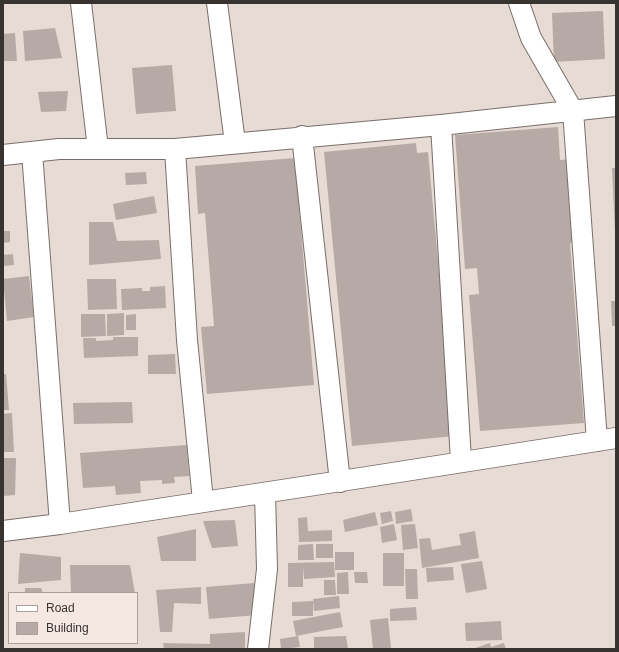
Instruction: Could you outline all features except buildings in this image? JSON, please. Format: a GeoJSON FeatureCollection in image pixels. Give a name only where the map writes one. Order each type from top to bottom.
{"type":"FeatureCollection","features":[{"type":"Feature","properties":{"kind":"street"},"geometry":{"type":"LineString","coordinates":[[81,3],[98,149]]}},
{"type":"Feature","properties":{"kind":"street"},"geometry":{"type":"LineString","coordinates":[[218,3],[236,143]]}},
{"type":"Feature","properties":{"kind":"street"},"geometry":{"type":"LineString","coordinates":[[3,531],[60,524],[203,501],[340,482],[461,461],[607,439],[573,112],[531,38],[519,3]]}},
{"type":"Feature","properties":{"kind":"street"},"geometry":{"type":"LineString","coordinates":[[3,155],[59,149],[175,149],[302,136],[441,125],[573,112],[616,106]]}},
{"type":"Feature","properties":{"kind":"street"},"geometry":{"type":"LineString","coordinates":[[441,125],[461,461]]}},
{"type":"Feature","properties":{"kind":"street"},"geometry":{"type":"LineString","coordinates":[[302,136],[340,482]]}},
{"type":"Feature","properties":{"kind":"street"},"geometry":{"type":"LineString","coordinates":[[175,149],[188,340],[203,501]]}},
{"type":"Feature","properties":{"kind":"street"},"geometry":{"type":"LineString","coordinates":[[32,152],[60,524]]}},
{"type":"Feature","properties":{"kind":"street"},"geometry":{"type":"LineString","coordinates":[[258,649],[268,569],[265,493]]}}]}
